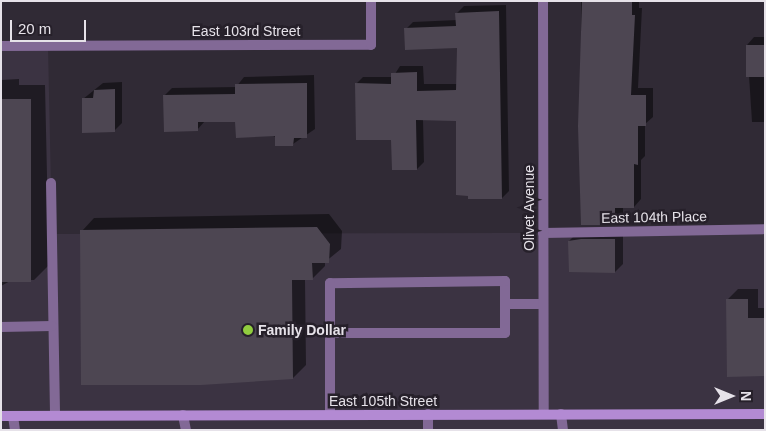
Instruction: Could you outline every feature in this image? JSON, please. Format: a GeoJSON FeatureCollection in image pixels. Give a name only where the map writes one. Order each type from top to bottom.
{"type":"FeatureCollection","features":[{"type":"Feature","properties":{"kind":"main road","name":"East 105th Street"},"geometry":{"type":"LineString","coordinates":[[1,416],[765,414]]}},
{"type":"Feature","properties":{"kind":"street","name":"East 103rd Street"},"geometry":{"type":"LineString","coordinates":[[1,46],[371,44],[371,1]]}},
{"type":"Feature","properties":{"kind":"street","name":"Olivet Avenue"},"geometry":{"type":"LineString","coordinates":[[543,1],[544,414]]}},
{"type":"Feature","properties":{"kind":"street"},"geometry":{"type":"LineString","coordinates":[[51,183],[55,415]]}},
{"type":"Feature","properties":{"kind":"street","name":"East 104th Place"},"geometry":{"type":"LineString","coordinates":[[543,233],[765,229]]}},
{"type":"Feature","properties":{"kind":"street"},"geometry":{"type":"LineString","coordinates":[[330,333],[505,333],[505,281],[330,283],[330,333],[330,415]]}},
{"type":"Feature","properties":{"kind":"street"},"geometry":{"type":"LineString","coordinates":[[505,304],[543,304]]}},
{"type":"Feature","properties":{"kind":"street"},"geometry":{"type":"LineString","coordinates":[[1,327],[52,326]]}},
{"type":"Feature","properties":{"kind":"street"},"geometry":{"type":"LineString","coordinates":[[428,414],[428,430]]}},
{"type":"Feature","properties":{"kind":"street"},"geometry":{"type":"LineString","coordinates":[[561,414],[563,430]]}},
{"type":"Feature","properties":{"kind":"street"},"geometry":{"type":"LineString","coordinates":[[183,415],[186,430]]}},
{"type":"Feature","properties":{"kind":"street"},"geometry":{"type":"LineString","coordinates":[[12,416],[14,430]]}},
{"type":"Feature","properties":{"kind":"shaded area"},"geometry":{"type":"Polygon","coordinates":[[[1,46],[48,46],[52,234],[543,233],[765,229],[765,430],[1,430],[1,46]]]}},
{"type":"Feature","properties":{"kind":"building"},"geometry":{"type":"Polygon","coordinates":[[[582,1],[632,1],[632,15],[635,15],[631,95],[646,95],[646,126],[638,126],[638,165],[634,164],[634,208],[615,208],[615,225],[581,225],[578,126],[582,1]]]}},
{"type":"Feature","properties":{"kind":"building"},"geometry":{"type":"Polygon","coordinates":[[[499,11],[502,199],[468,199],[468,196],[456,195],[456,121],[416,120],[417,170],[392,170],[391,140],[356,140],[355,83],[391,84],[391,73],[417,72],[417,91],[456,90],[457,48],[405,50],[404,28],[456,26],[455,13],[499,11]]]}},
{"type":"Feature","properties":{"kind":"building"},"geometry":{"type":"Polygon","coordinates":[[[746,45],[765,45],[765,77],[746,77],[746,45]]]}},
{"type":"Feature","properties":{"kind":"building"},"geometry":{"type":"Polygon","coordinates":[[[307,83],[307,138],[294,138],[293,146],[275,146],[275,136],[236,138],[235,122],[198,122],[198,131],[164,132],[163,95],[235,94],[235,84],[307,83]]]}},
{"type":"Feature","properties":{"kind":"building"},"geometry":{"type":"Polygon","coordinates":[[[115,89],[115,132],[82,133],[82,98],[93,98],[94,90],[115,89]]]}},
{"type":"Feature","properties":{"kind":"building"},"geometry":{"type":"Polygon","coordinates":[[[1,99],[31,99],[31,282],[1,282],[1,99]]]}},
{"type":"Feature","properties":{"kind":"building"},"geometry":{"type":"Polygon","coordinates":[[[317,227],[330,244],[329,263],[312,263],[313,280],[292,280],[293,379],[201,385],[81,385],[80,230],[317,227]]]}},
{"type":"Feature","properties":{"kind":"building"},"geometry":{"type":"Polygon","coordinates":[[[615,239],[615,273],[569,272],[568,241],[615,239]]]}},
{"type":"Feature","properties":{"kind":"building"},"geometry":{"type":"Polygon","coordinates":[[[726,299],[748,299],[748,318],[765,318],[765,376],[727,377],[726,299]]]}},
{"type":"Feature","properties":{"kind":"place","name":"Family Dollar"},"geometry":{"type":"Point","coordinates":[248,330]}}]}
